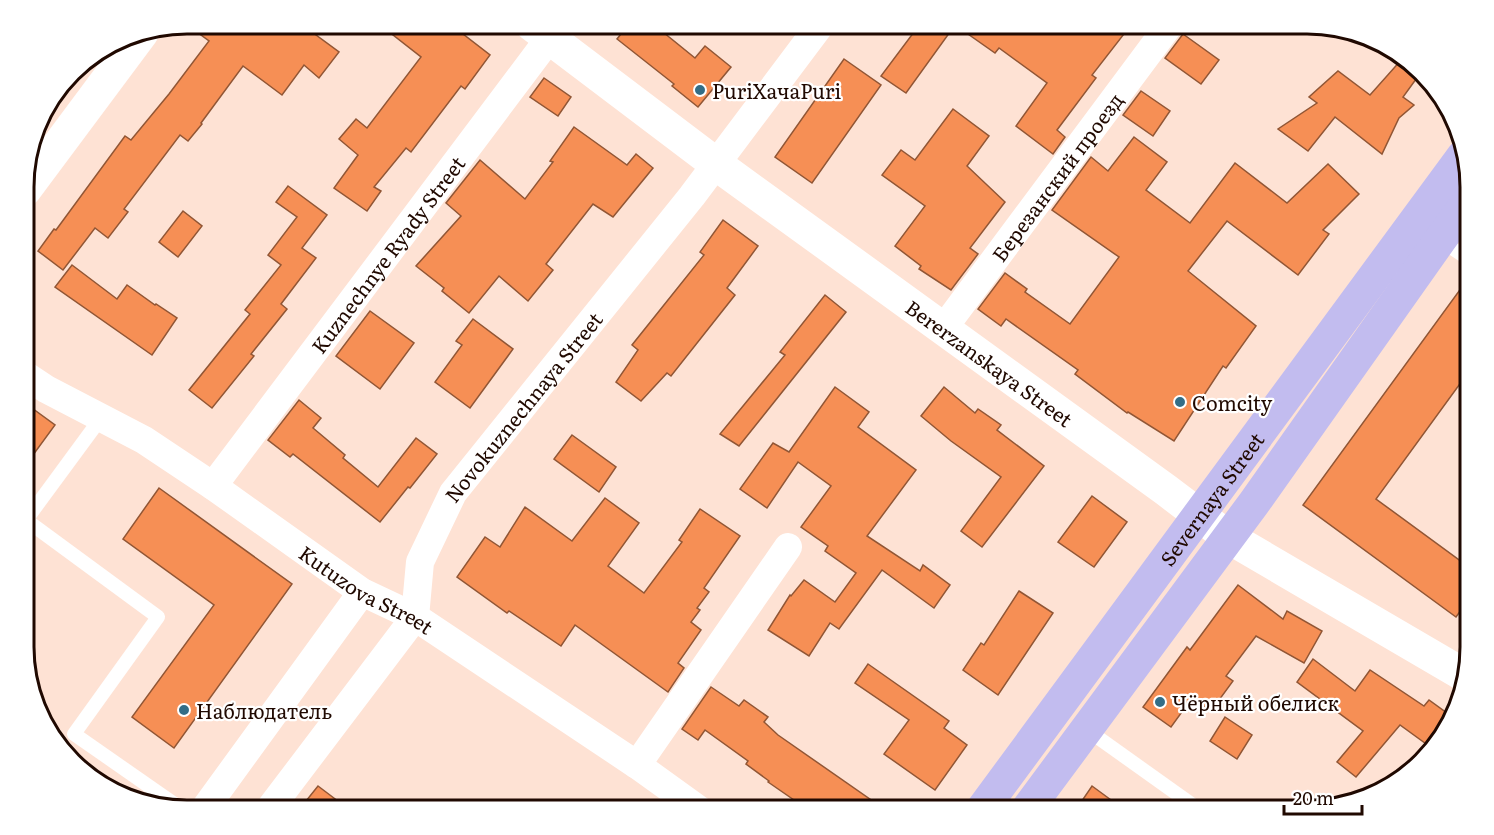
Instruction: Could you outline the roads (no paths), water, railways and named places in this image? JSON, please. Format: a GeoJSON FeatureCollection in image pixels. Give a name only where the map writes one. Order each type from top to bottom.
{"type":"FeatureCollection","features":[{"type":"Feature","properties":{"kind":"main road","name":"Severnaya Street"},"geometry":{"type":"LineString","coordinates":[[989,800],[1457,163]]}},
{"type":"Feature","properties":{"kind":"main road","name":"Severnaya Street"},"geometry":{"type":"LineString","coordinates":[[1034,800],[1228,537],[1459,214]]}},
{"type":"Feature","properties":{"kind":"street","name":"Kuznechnye Ryady Street"},"geometry":{"type":"LineString","coordinates":[[213,486],[543,34]]}},
{"type":"Feature","properties":{"kind":"street","name":"Bererzanskaya Street"},"geometry":{"type":"LineString","coordinates":[[553,34],[716,164],[1228,537],[1457,671]]}},
{"type":"Feature","properties":{"kind":"street","name":"Novokuznechnaya Street"},"geometry":{"type":"LineString","coordinates":[[415,617],[420,562],[453,493],[693,196],[814,34]]}},
{"type":"Feature","properties":{"kind":"street","name":"Березанский проезд"},"geometry":{"type":"LineString","coordinates":[[943,329],[1163,34]]}},
{"type":"Feature","properties":{"kind":"street"},"geometry":{"type":"LineString","coordinates":[[35,176],[133,45]]}},
{"type":"Feature","properties":{"kind":"street","name":"Kutuzova Street"},"geometry":{"type":"LineString","coordinates":[[34,381],[144,440],[362,592],[415,617],[686,800]]}},
{"type":"Feature","properties":{"kind":"street"},"geometry":{"type":"LineString","coordinates":[[637,765],[788,547]]}},
{"type":"Feature","properties":{"kind":"street"},"geometry":{"type":"LineString","coordinates":[[211,800],[362,592]]}},
{"type":"Feature","properties":{"kind":"street"},"geometry":{"type":"LineString","coordinates":[[276,800],[415,617]]}},
{"type":"Feature","properties":{"kind":"lane"},"geometry":{"type":"LineString","coordinates":[[1440,240],[1459,253]]}},
{"type":"Feature","properties":{"kind":"lane"},"geometry":{"type":"LineString","coordinates":[[34,510],[101,418]]}},
{"type":"Feature","properties":{"kind":"lane"},"geometry":{"type":"LineString","coordinates":[[34,527],[158,617],[74,734],[167,799]]}},
{"type":"Feature","properties":{"kind":"lane"},"geometry":{"type":"LineString","coordinates":[[1086,729],[1186,800]]}},
{"type":"Feature","properties":{"kind":"place","name":"PuriХачаPuri"},"geometry":{"type":"Point","coordinates":[700,90]}},
{"type":"Feature","properties":{"kind":"place","name":"Comcity"},"geometry":{"type":"Point","coordinates":[1180,402]}},
{"type":"Feature","properties":{"kind":"place","name":"Чёрный обелиск"},"geometry":{"type":"Point","coordinates":[1160,702]}},
{"type":"Feature","properties":{"kind":"place","name":"Наблюдатель"},"geometry":{"type":"Point","coordinates":[184,710]}}]}
